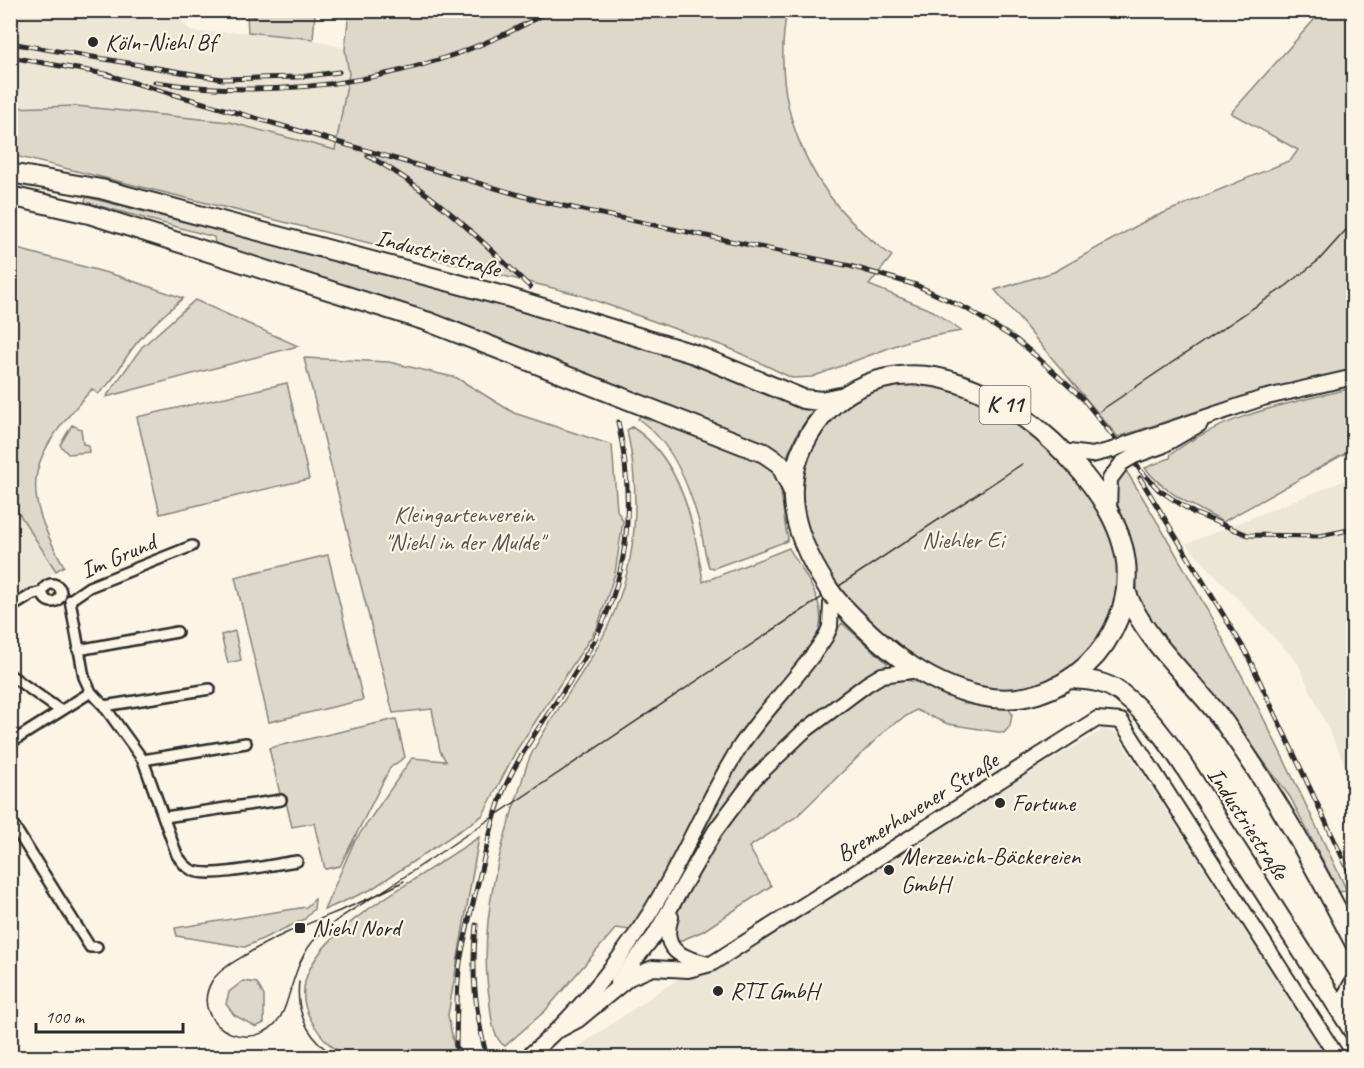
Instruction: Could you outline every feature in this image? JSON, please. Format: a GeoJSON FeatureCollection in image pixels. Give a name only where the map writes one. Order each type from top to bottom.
{"type":"FeatureCollection","features":[{"type":"Feature","properties":{"kind":"highway","name":"Industriestraße"},"geometry":{"type":"LineString","coordinates":[[10,173],[101,189],[507,297],[694,354],[803,399],[821,401],[857,389]]}},
{"type":"Feature","properties":{"kind":"highway"},"geometry":{"type":"LineString","coordinates":[[10,196],[89,214],[463,334],[764,453],[780,464],[792,489]]}},
{"type":"Feature","properties":{"kind":"highway","name":"K 11"},"geometry":{"type":"LineString","coordinates":[[906,374],[938,376],[1002,403],[1029,421],[1062,451],[1090,482],[1110,514],[1122,545],[1126,585],[1117,624],[1110,637],[1089,664],[1070,679],[1052,688],[1015,697],[983,696],[964,692],[918,670],[883,646],[832,597],[801,541],[792,489],[799,456],[813,429],[857,389],[906,374]]}},
{"type":"Feature","properties":{"kind":"highway","name":"Industriestraße"},"geometry":{"type":"LineString","coordinates":[[1126,585],[1139,622],[1193,682],[1255,766],[1309,855],[1353,942]]}},
{"type":"Feature","properties":{"kind":"highway","name":"Industriestraße"},"geometry":{"type":"LineString","coordinates":[[1070,679],[1097,681],[1112,687],[1130,701],[1156,729],[1190,777],[1353,1032]]}},
{"type":"Feature","properties":{"kind":"highway"},"geometry":{"type":"LineString","coordinates":[[1353,983],[1347,991],[1346,998],[1353,1026]]}},
{"type":"Feature","properties":{"kind":"street","name":"K 11"},"geometry":{"type":"LineString","coordinates":[[1062,451],[1092,456],[1113,450],[1130,450],[1181,436],[1217,413],[1263,398],[1353,378]]}},
{"type":"Feature","properties":{"kind":"street","name":"K 11"},"geometry":{"type":"LineString","coordinates":[[1110,514],[1108,490],[1110,479],[1130,450]]}},
{"type":"Feature","properties":{"kind":"street","name":"Im Grund"},"geometry":{"type":"LineString","coordinates":[[10,608],[33,594],[43,592],[48,585],[56,585],[60,589],[60,598],[70,600],[89,587],[192,546]]}},
{"type":"Feature","properties":{"kind":"street","name":"Bremerhavener Straße"},"geometry":{"type":"LineString","coordinates":[[555,1034],[638,931],[664,890],[716,786],[741,746],[826,636],[830,627],[832,597]]}},
{"type":"Feature","properties":{"kind":"street"},"geometry":{"type":"LineString","coordinates":[[70,600],[78,650],[91,692],[104,706],[143,760],[177,855],[184,866],[193,871],[217,872],[297,861]]}},
{"type":"Feature","properties":{"kind":"street"},"geometry":{"type":"LineString","coordinates":[[78,650],[177,632]]}},
{"type":"Feature","properties":{"kind":"street","name":"Bremerhavener Straße"},"geometry":{"type":"LineString","coordinates":[[610,993],[675,903],[726,814],[777,755],[867,684],[882,675],[918,670]]}},
{"type":"Feature","properties":{"kind":"street"},"geometry":{"type":"LineString","coordinates":[[10,675],[61,711]]}},
{"type":"Feature","properties":{"kind":"street"},"geometry":{"type":"LineString","coordinates":[[104,706],[210,689]]}},
{"type":"Feature","properties":{"kind":"street"},"geometry":{"type":"LineString","coordinates":[[12,740],[91,692]]}},
{"type":"Feature","properties":{"kind":"street","name":"Bremerhavener Straße"},"geometry":{"type":"LineString","coordinates":[[526,1058],[555,1034],[578,1020],[629,978],[653,968],[688,970],[711,964],[1097,719],[1121,721],[1141,750]]}},
{"type":"Feature","properties":{"kind":"street"},"geometry":{"type":"LineString","coordinates":[[143,760],[246,743]]}},
{"type":"Feature","properties":{"kind":"street","name":"Industriestraße"},"geometry":{"type":"LineString","coordinates":[[1141,750],[1338,1058]]}},
{"type":"Feature","properties":{"kind":"street"},"geometry":{"type":"LineString","coordinates":[[165,818],[280,800]]}},
{"type":"Feature","properties":{"kind":"street"},"geometry":{"type":"LineString","coordinates":[[10,820],[90,947],[97,947]]}},
{"type":"Feature","properties":{"kind":"street","name":"Bremerhavener Straße"},"geometry":{"type":"LineString","coordinates":[[675,903],[666,931],[673,948],[689,959],[711,964]]}},
{"type":"Feature","properties":{"kind":"street"},"geometry":{"type":"LineString","coordinates":[[638,931],[636,947],[638,957],[653,968]]}},
{"type":"Feature","properties":{"kind":"street"},"geometry":{"type":"LineString","coordinates":[[536,1058],[555,1034]]}},
{"type":"Feature","properties":{"kind":"shaded area"},"geometry":{"type":"Polygon","coordinates":[[[10,11],[136,11],[180,19],[192,32],[248,32],[313,39],[345,49],[349,74],[336,150],[229,122],[76,106],[11,108],[10,11]]]}},
{"type":"Feature","properties":{"kind":"shaded area"},"geometry":{"type":"Polygon","coordinates":[[[1353,477],[1353,782],[1297,662],[1186,544],[1353,477]]]}},
{"type":"Feature","properties":{"kind":"shaded area"},"geometry":{"type":"Polygon","coordinates":[[[10,501],[56,571],[11,601],[10,501]]]}},
{"type":"Feature","properties":{"kind":"shaded area"},"geometry":{"type":"Polygon","coordinates":[[[1104,729],[1116,733],[1327,1057],[562,1058],[664,988],[1104,729]]]}},
{"type":"Feature","properties":{"kind":"green space"},"geometry":{"type":"Polygon","coordinates":[[[257,11],[315,14],[313,39],[248,32],[247,15],[256,17],[257,11]]]}},
{"type":"Feature","properties":{"kind":"green space"},"geometry":{"type":"Polygon","coordinates":[[[349,11],[787,11],[783,47],[784,83],[791,117],[802,149],[818,179],[839,207],[863,233],[892,256],[869,285],[933,311],[961,331],[910,340],[812,377],[792,378],[729,348],[577,294],[11,155],[11,108],[76,106],[229,122],[335,150],[349,74],[345,49],[349,11]]]}},
{"type":"Feature","properties":{"kind":"green space"},"geometry":{"type":"Polygon","coordinates":[[[1322,11],[1353,11],[1353,371],[1241,397],[1118,437],[995,290],[1054,272],[1147,220],[1291,160],[1298,150],[1231,113],[1322,11]]]}},
{"type":"Feature","properties":{"kind":"green space"},"geometry":{"type":"Polygon","coordinates":[[[86,197],[322,257],[375,268],[645,344],[813,411],[798,432],[787,456],[783,458],[448,318],[443,319],[246,255],[215,243],[214,237],[85,202],[86,197]]]}},
{"type":"Feature","properties":{"kind":"green space"},"geometry":{"type":"Polygon","coordinates":[[[10,247],[115,275],[183,298],[138,342],[104,389],[98,394],[92,389],[55,434],[44,453],[37,472],[36,491],[40,512],[49,537],[64,566],[56,571],[11,501],[10,247]]]}},
{"type":"Feature","properties":{"kind":"green space"},"geometry":{"type":"Polygon","coordinates":[[[195,300],[298,346],[106,397],[142,347],[195,300]]]}},
{"type":"Feature","properties":{"kind":"green space","name":"Kleingartenverein \"Niehl in der Mulde\""},"geometry":{"type":"Polygon","coordinates":[[[304,358],[389,362],[457,378],[514,413],[612,445],[617,510],[623,521],[615,573],[597,628],[516,751],[482,816],[370,890],[324,910],[354,842],[412,758],[446,761],[440,751],[432,709],[393,713],[304,358]]]}},
{"type":"Feature","properties":{"kind":"green space","name":"Niehler Ei"},"geometry":{"type":"Polygon","coordinates":[[[927,380],[984,400],[1048,445],[1099,507],[1118,549],[1116,591],[1119,592],[1101,641],[1053,682],[998,692],[955,682],[892,646],[844,596],[820,561],[798,508],[806,455],[828,419],[872,388],[927,380]]]}},
{"type":"Feature","properties":{"kind":"green space"},"geometry":{"type":"Polygon","coordinates":[[[287,383],[309,479],[160,514],[137,417],[287,383]]]}},
{"type":"Feature","properties":{"kind":"green space"},"geometry":{"type":"Polygon","coordinates":[[[1353,388],[1353,449],[1223,522],[1172,493],[1145,468],[1170,458],[1171,454],[1192,440],[1236,419],[1353,388]]]}},
{"type":"Feature","properties":{"kind":"green space"},"geometry":{"type":"Polygon","coordinates":[[[641,414],[765,461],[772,469],[780,487],[787,541],[714,568],[709,567],[699,522],[684,478],[660,439],[638,419],[641,414]]]}},
{"type":"Feature","properties":{"kind":"green space"},"geometry":{"type":"Polygon","coordinates":[[[72,425],[81,429],[83,444],[88,445],[89,452],[68,454],[60,445],[72,425]]]}},
{"type":"Feature","properties":{"kind":"green space"},"geometry":{"type":"Polygon","coordinates":[[[632,427],[663,457],[674,476],[690,517],[703,582],[789,548],[813,588],[820,612],[817,635],[819,637],[761,709],[631,930],[616,928],[545,1011],[505,1046],[494,1031],[487,971],[488,918],[497,866],[530,757],[591,659],[611,620],[626,578],[635,515],[634,473],[627,430],[632,427]]]}},
{"type":"Feature","properties":{"kind":"green space"},"geometry":{"type":"Polygon","coordinates":[[[1125,469],[1215,624],[1347,891],[1339,892],[1290,797],[1233,720],[1151,626],[1138,597],[1133,545],[1116,500],[1117,481],[1125,469]]]}},
{"type":"Feature","properties":{"kind":"green space"},"geometry":{"type":"Polygon","coordinates":[[[328,555],[363,700],[269,722],[235,577],[328,555]]]}},
{"type":"Feature","properties":{"kind":"green space"},"geometry":{"type":"Polygon","coordinates":[[[842,623],[887,663],[886,667],[874,672],[811,718],[753,770],[709,829],[648,936],[646,935],[668,900],[711,807],[757,731],[842,623]]]}},
{"type":"Feature","properties":{"kind":"green space"},"geometry":{"type":"Polygon","coordinates":[[[235,631],[241,660],[228,663],[221,635],[235,631]]]}},
{"type":"Feature","properties":{"kind":"green space"},"geometry":{"type":"Polygon","coordinates":[[[898,678],[919,683],[966,704],[1009,709],[1012,714],[1010,726],[1004,733],[948,724],[916,710],[890,726],[796,817],[749,847],[771,886],[703,931],[673,944],[673,919],[712,844],[748,793],[800,742],[871,689],[898,678]]]}},
{"type":"Feature","properties":{"kind":"green space"},"geometry":{"type":"Polygon","coordinates":[[[396,719],[405,757],[390,768],[340,866],[325,869],[314,823],[292,827],[286,802],[282,802],[269,748],[396,719]]]}},
{"type":"Feature","properties":{"kind":"green space"},"geometry":{"type":"Polygon","coordinates":[[[479,837],[448,1015],[456,1057],[380,1060],[355,1058],[341,1053],[329,1044],[315,1026],[304,998],[306,977],[317,957],[332,939],[372,906],[479,837]]]}},
{"type":"Feature","properties":{"kind":"green space"},"geometry":{"type":"Polygon","coordinates":[[[315,899],[314,909],[305,919],[245,947],[177,936],[175,928],[306,907],[315,899]]]}},
{"type":"Feature","properties":{"kind":"green space"},"geometry":{"type":"Polygon","coordinates":[[[243,981],[257,983],[264,996],[264,1023],[256,1027],[234,1015],[226,1004],[229,992],[243,981]]]}},
{"type":"Feature","properties":{"kind":"tram line"},"geometry":{"type":"LineString","coordinates":[[1100,411],[1286,286],[1319,260],[1354,221]]}},
{"type":"Feature","properties":{"kind":"tram line"},"geometry":{"type":"LineString","coordinates":[[404,881],[385,891],[365,900],[266,943],[228,966],[212,981],[206,998],[209,1013],[218,1025],[231,1033],[247,1036],[262,1033],[276,1022],[286,1004],[298,968],[311,943],[335,921],[373,897],[383,891],[1022,464]]}},
{"type":"Feature","properties":{"kind":"tram line"},"geometry":{"type":"LineString","coordinates":[[299,982],[299,1005],[306,1026],[319,1043],[337,1058]]}},
{"type":"Feature","properties":{"kind":"railway"},"geometry":{"type":"LineString","coordinates":[[155,82],[257,89],[308,86],[359,79],[409,68],[458,53],[506,34],[551,10]]}},
{"type":"Feature","properties":{"kind":"railway"},"geometry":{"type":"LineString","coordinates":[[10,43],[222,79],[299,77],[339,72]]}},
{"type":"Feature","properties":{"kind":"railway"},"geometry":{"type":"LineString","coordinates":[[10,57],[111,75]]}},
{"type":"Feature","properties":{"kind":"railway"},"geometry":{"type":"LineString","coordinates":[[104,74],[540,201],[850,266],[916,285],[967,309],[1015,339],[1036,356],[1084,400],[1159,490],[1194,513],[1248,535],[1320,536],[1354,529]]}},
{"type":"Feature","properties":{"kind":"railway"},"geometry":{"type":"LineString","coordinates":[[368,156],[391,169],[433,199],[530,287]]}},
{"type":"Feature","properties":{"kind":"railway"},"geometry":{"type":"LineString","coordinates":[[459,1058],[456,1045],[460,963],[498,807],[505,787],[523,752],[576,672],[601,627],[620,571],[625,542],[627,483],[618,422]]}},
{"type":"Feature","properties":{"kind":"railway"},"geometry":{"type":"LineString","coordinates":[[1140,478],[1246,652],[1354,882]]}},
{"type":"Feature","properties":{"kind":"railway"},"geometry":{"type":"LineString","coordinates":[[476,925],[475,992],[487,1058]]}},
{"type":"Feature","properties":{"kind":"place","name":"Köln-Niehl Bf"},"geometry":{"type":"Point","coordinates":[93,42]}},
{"type":"Feature","properties":{"kind":"place","name":"Fortune"},"geometry":{"type":"Point","coordinates":[1000,803]}},
{"type":"Feature","properties":{"kind":"place","name":"Merzenich-Bäckereien GmbH"},"geometry":{"type":"Point","coordinates":[889,870]}},
{"type":"Feature","properties":{"kind":"place","name":"Niehl Nord"},"geometry":{"type":"Point","coordinates":[300,928]}},
{"type":"Feature","properties":{"kind":"place","name":"RTI GmbH"},"geometry":{"type":"Point","coordinates":[718,991]}}]}
